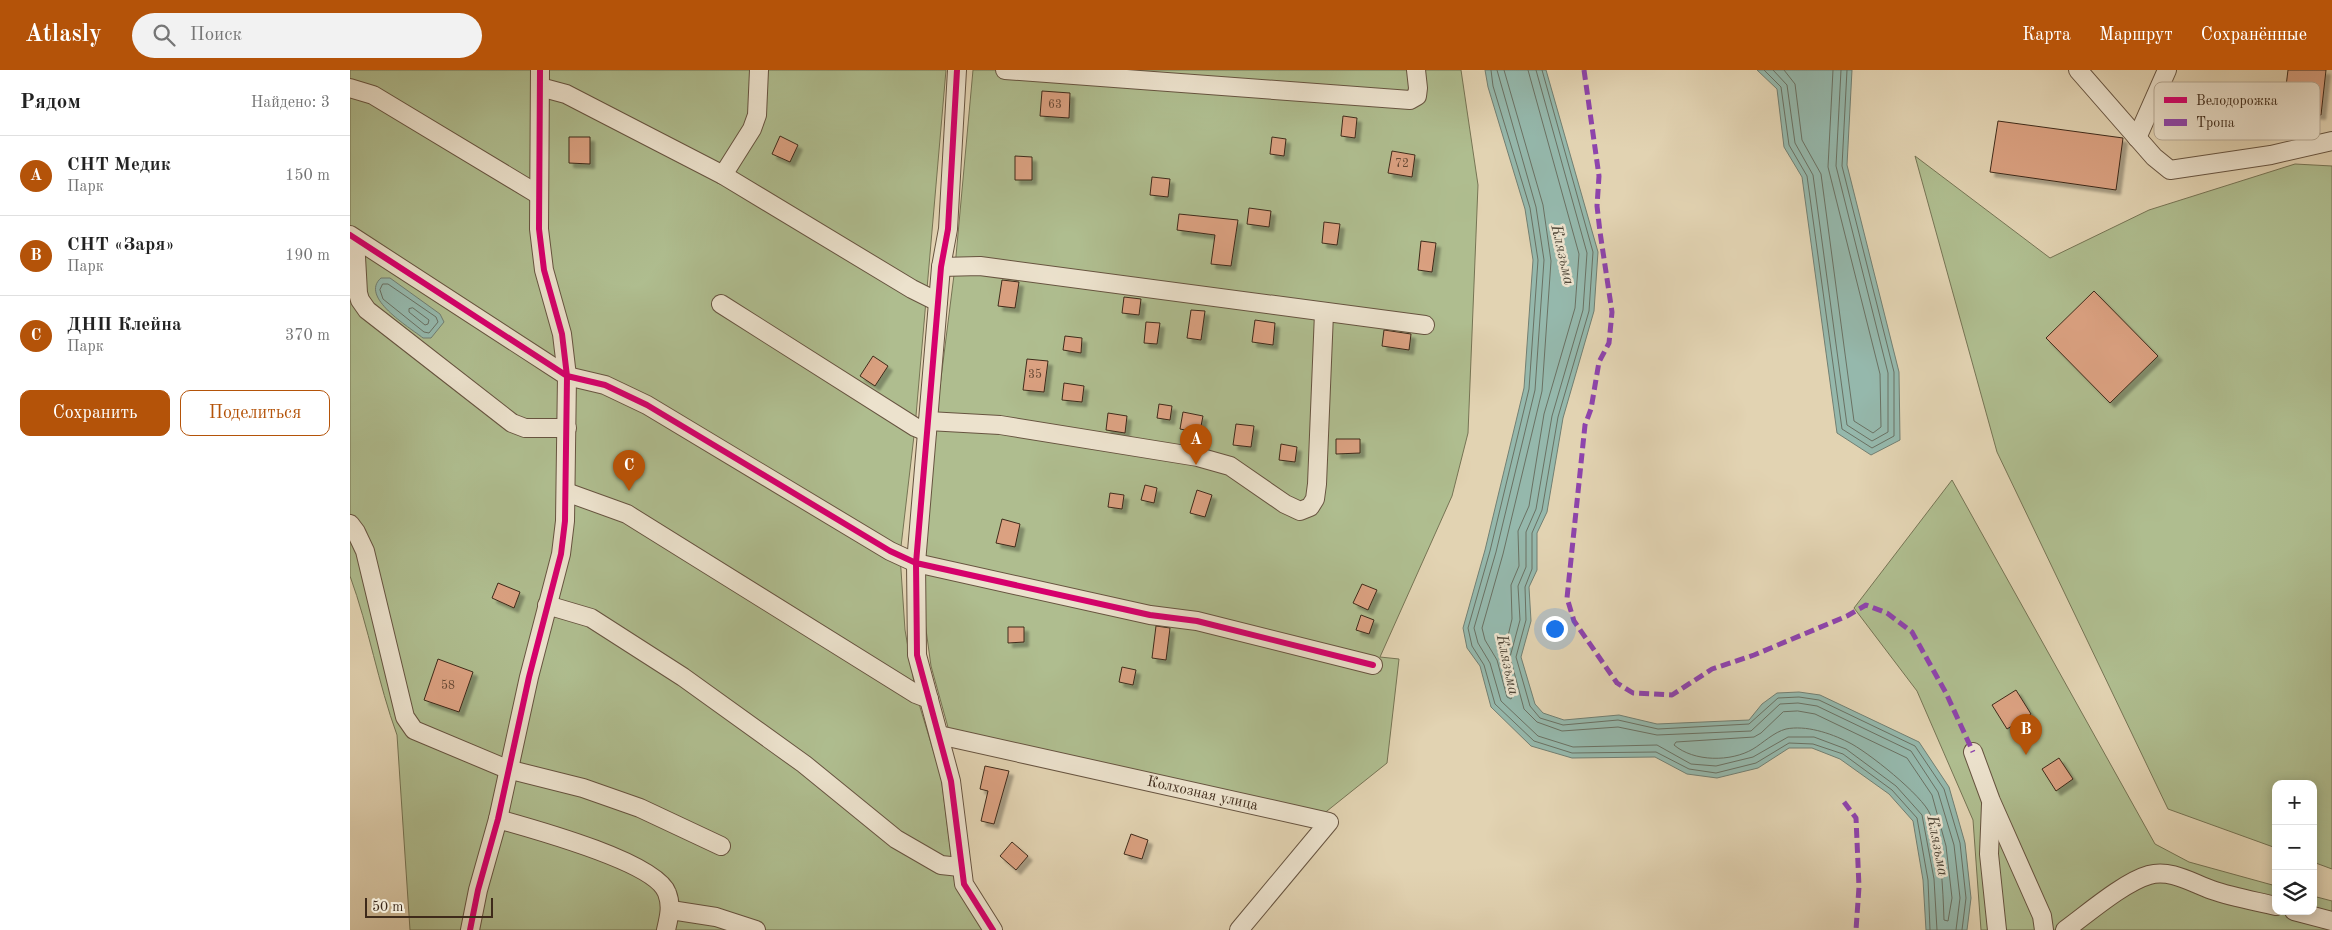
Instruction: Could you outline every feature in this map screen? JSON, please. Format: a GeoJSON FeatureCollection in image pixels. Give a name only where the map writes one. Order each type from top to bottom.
{"type":"FeatureCollection","features":[{"type":"Feature","properties":{"kind":"street"},"geometry":{"type":"LineString","coordinates":[[723,175],[752,129],[757,115],[758,70]]}},
{"type":"Feature","properties":{"kind":"street"},"geometry":{"type":"LineString","coordinates":[[957,70],[948,229],[941,267],[916,563],[917,655],[951,782],[960,867],[964,884],[994,930]]}},
{"type":"Feature","properties":{"kind":"street"},"geometry":{"type":"LineString","coordinates":[[1005,70],[1410,100],[1416,96],[1418,88],[1416,70]]}},
{"type":"Feature","properties":{"kind":"street"},"geometry":{"type":"LineString","coordinates":[[2078,70],[2154,157],[2170,170],[2271,155],[2332,141]]}},
{"type":"Feature","properties":{"kind":"street"},"geometry":{"type":"LineString","coordinates":[[2162,82],[2167,70]]}},
{"type":"Feature","properties":{"kind":"street"},"geometry":{"type":"LineString","coordinates":[[470,930],[478,890],[498,819],[508,769],[561,554],[566,492],[567,376],[562,334],[544,270],[539,229],[540,79],[723,175],[912,289],[938,302]]}},
{"type":"Feature","properties":{"kind":"street"},"geometry":{"type":"LineString","coordinates":[[350,88],[373,95],[539,195]]}},
{"type":"Feature","properties":{"kind":"street"},"geometry":{"type":"LineString","coordinates":[[2137,138],[2154,99]]}},
{"type":"Feature","properties":{"kind":"street"},"geometry":{"type":"LineString","coordinates":[[353,237],[567,376],[605,384],[647,405],[890,551],[916,563],[1150,615],[1196,621],[1373,665]]}},
{"type":"Feature","properties":{"kind":"street"},"geometry":{"type":"LineString","coordinates":[[353,237],[358,293],[360,300],[367,310],[512,423],[525,428],[567,428]]}},
{"type":"Feature","properties":{"kind":"street"},"geometry":{"type":"LineString","coordinates":[[941,267],[980,266],[1426,325]]}},
{"type":"Feature","properties":{"kind":"street"},"geometry":{"type":"LineString","coordinates":[[721,304],[915,428],[1000,425],[1198,457],[1230,466],[1285,504],[1300,511],[1310,507],[1317,484],[1324,313]]}},
{"type":"Feature","properties":{"kind":"street"},"geometry":{"type":"LineString","coordinates":[[566,492],[627,514],[916,694],[929,699]]}},
{"type":"Feature","properties":{"kind":"street"},"geometry":{"type":"LineString","coordinates":[[350,524],[365,551],[405,717],[414,730],[508,769],[583,788],[624,802],[721,846]]}},
{"type":"Feature","properties":{"kind":"street"},"geometry":{"type":"LineString","coordinates":[[547,605],[591,618],[683,677],[804,764],[896,839],[941,865],[960,867]]}},
{"type":"Feature","properties":{"kind":"street","name":"Колхозная улица"},"geometry":{"type":"LineString","coordinates":[[939,735],[1329,822],[1239,930]]}},
{"type":"Feature","properties":{"kind":"street"},"geometry":{"type":"LineString","coordinates":[[1973,752],[1991,801],[2042,916],[2044,930]]}},
{"type":"Feature","properties":{"kind":"street"},"geometry":{"type":"LineString","coordinates":[[1991,801],[1989,854],[1997,930]]}},
{"type":"Feature","properties":{"kind":"street"},"geometry":{"type":"LineString","coordinates":[[498,819],[552,834],[599,850],[656,879],[667,891],[671,910],[666,930]]}},
{"type":"Feature","properties":{"kind":"street"},"geometry":{"type":"LineString","coordinates":[[2065,930],[2133,882],[2150,875],[2164,874],[2183,878],[2213,890],[2272,905]]}},
{"type":"Feature","properties":{"kind":"street"},"geometry":{"type":"LineString","coordinates":[[671,910],[716,916],[756,930]]}},
{"type":"Feature","properties":{"kind":"street"},"geometry":{"type":"LineString","coordinates":[[2309,915],[2332,921]]}},
{"type":"Feature","properties":{"kind":"green space"},"geometry":{"type":"Polygon","coordinates":[[[350,70],[946,70],[915,427],[900,555],[905,630],[916,694],[941,776],[955,885],[982,930],[410,930],[397,735],[350,576],[350,70]]]}},
{"type":"Feature","properties":{"kind":"green space"},"geometry":{"type":"Polygon","coordinates":[[[973,70],[1461,70],[1478,185],[1468,433],[1452,496],[1380,657],[1399,659],[1387,763],[1322,815],[949,731],[931,666],[924,615],[925,555],[937,410],[955,267],[973,70]]]}},
{"type":"Feature","properties":{"kind":"green space"},"geometry":{"type":"Polygon","coordinates":[[[1915,156],[2050,258],[2149,210],[2295,164],[2332,166],[2332,869],[2317,863],[2317,780],[2272,780],[2272,847],[2168,809],[1997,452],[1915,156]]]}},
{"type":"Feature","properties":{"kind":"green space"},"geometry":{"type":"Polygon","coordinates":[[[1952,480],[2155,844],[2189,862],[2272,885],[2272,915],[2317,915],[2317,897],[2332,901],[2332,930],[1981,930],[1973,820],[1917,691],[1854,608],[1952,480]]]}},
{"type":"Feature","properties":{"kind":"water","name":"Клязьма"},"geometry":{"type":"Polygon","coordinates":[[[1485,70],[1546,70],[1598,252],[1594,311],[1563,418],[1547,512],[1537,533],[1537,570],[1529,587],[1531,621],[1521,657],[1535,704],[1543,713],[1564,720],[1619,715],[1657,724],[1749,720],[1762,704],[1777,693],[1799,692],[1820,695],[1919,742],[1949,787],[1965,843],[1971,898],[1967,930],[1926,930],[1923,880],[1913,821],[1889,794],[1840,759],[1812,748],[1789,748],[1758,768],[1717,778],[1687,774],[1655,757],[1572,758],[1531,746],[1491,707],[1480,666],[1467,648],[1463,628],[1485,550],[1524,388],[1533,260],[1525,209],[1488,87],[1485,70]]]}},
{"type":"Feature","properties":{"kind":"water"},"geometry":{"type":"Polygon","coordinates":[[[1757,70],[1852,70],[1847,165],[1899,372],[1900,440],[1871,455],[1837,433],[1802,177],[1784,147],[1777,89],[1757,70]]]}},
{"type":"Feature","properties":{"kind":"water"},"geometry":{"type":"Polygon","coordinates":[[[381,278],[390,278],[440,314],[444,322],[431,338],[423,338],[398,319],[381,302],[376,294],[376,286],[381,278]]]}},
{"type":"Feature","properties":{"kind":"building"},"geometry":{"type":"Polygon","coordinates":[[[2288,70],[2326,70],[2321,115],[2320,82],[2287,82],[2288,70]]]}},
{"type":"Feature","properties":{"kind":"building"},"geometry":{"type":"Polygon","coordinates":[[[1042,91],[1070,93],[1069,118],[1040,116],[1042,91]]]}},
{"type":"Feature","properties":{"kind":"building"},"geometry":{"type":"Polygon","coordinates":[[[1343,116],[1357,118],[1355,138],[1341,136],[1343,116]]]}},
{"type":"Feature","properties":{"kind":"building"},"geometry":{"type":"Polygon","coordinates":[[[1998,121],[2123,138],[2116,190],[1990,172],[1998,121]]]}},
{"type":"Feature","properties":{"kind":"building"},"geometry":{"type":"Polygon","coordinates":[[[780,136],[798,145],[790,162],[772,154],[780,136]]]}},
{"type":"Feature","properties":{"kind":"building"},"geometry":{"type":"Polygon","coordinates":[[[569,137],[590,137],[590,164],[569,163],[569,137]]]}},
{"type":"Feature","properties":{"kind":"building"},"geometry":{"type":"Polygon","coordinates":[[[1272,137],[1286,139],[1284,156],[1270,154],[1272,137]]]}},
{"type":"Feature","properties":{"kind":"building"},"geometry":{"type":"Polygon","coordinates":[[[1392,151],[1415,155],[1412,177],[1388,173],[1392,151]]]}},
{"type":"Feature","properties":{"kind":"building"},"geometry":{"type":"Polygon","coordinates":[[[1015,156],[1032,157],[1032,180],[1015,180],[1015,156]]]}},
{"type":"Feature","properties":{"kind":"building"},"geometry":{"type":"Polygon","coordinates":[[[1152,177],[1170,179],[1168,197],[1150,195],[1152,177]]]}},
{"type":"Feature","properties":{"kind":"building"},"geometry":{"type":"Polygon","coordinates":[[[1249,208],[1271,211],[1269,227],[1247,224],[1249,208]]]}},
{"type":"Feature","properties":{"kind":"building"},"geometry":{"type":"Polygon","coordinates":[[[1179,214],[1238,220],[1231,266],[1211,264],[1215,235],[1177,230],[1179,214]]]}},
{"type":"Feature","properties":{"kind":"building"},"geometry":{"type":"Polygon","coordinates":[[[1324,222],[1340,224],[1337,245],[1322,243],[1324,222]]]}},
{"type":"Feature","properties":{"kind":"building"},"geometry":{"type":"Polygon","coordinates":[[[1421,241],[1436,243],[1432,272],[1418,270],[1421,241]]]}},
{"type":"Feature","properties":{"kind":"building"},"geometry":{"type":"Polygon","coordinates":[[[1002,280],[1019,282],[1015,308],[998,306],[1002,280]]]}},
{"type":"Feature","properties":{"kind":"building"},"geometry":{"type":"Polygon","coordinates":[[[2094,291],[2158,356],[2110,403],[2046,338],[2094,291]]]}},
{"type":"Feature","properties":{"kind":"building"},"geometry":{"type":"Polygon","coordinates":[[[1124,297],[1141,299],[1139,315],[1122,313],[1124,297]]]}},
{"type":"Feature","properties":{"kind":"building"},"geometry":{"type":"Polygon","coordinates":[[[1191,310],[1205,311],[1201,340],[1187,338],[1191,310]]]}},
{"type":"Feature","properties":{"kind":"building"},"geometry":{"type":"Polygon","coordinates":[[[1255,320],[1275,323],[1273,345],[1252,342],[1255,320]]]}},
{"type":"Feature","properties":{"kind":"building"},"geometry":{"type":"Polygon","coordinates":[[[1146,322],[1160,323],[1157,344],[1144,343],[1146,322]]]}},
{"type":"Feature","properties":{"kind":"building"},"geometry":{"type":"Polygon","coordinates":[[[1384,330],[1411,334],[1409,350],[1382,346],[1384,330]]]}},
{"type":"Feature","properties":{"kind":"building"},"geometry":{"type":"Polygon","coordinates":[[[1065,336],[1082,338],[1081,353],[1063,350],[1065,336]]]}},
{"type":"Feature","properties":{"kind":"building"},"geometry":{"type":"Polygon","coordinates":[[[873,356],[888,366],[875,386],[860,376],[873,356]]]}},
{"type":"Feature","properties":{"kind":"building"},"geometry":{"type":"Polygon","coordinates":[[[1027,359],[1048,361],[1044,392],[1023,390],[1027,359]]]}},
{"type":"Feature","properties":{"kind":"building"},"geometry":{"type":"Polygon","coordinates":[[[1064,383],[1084,386],[1082,402],[1062,400],[1064,383]]]}},
{"type":"Feature","properties":{"kind":"building"},"geometry":{"type":"Polygon","coordinates":[[[1159,404],[1172,406],[1170,420],[1157,418],[1159,404]]]}},
{"type":"Feature","properties":{"kind":"building"},"geometry":{"type":"Polygon","coordinates":[[[1183,412],[1203,416],[1198,441],[1183,438],[1185,430],[1180,429],[1183,412]]]}},
{"type":"Feature","properties":{"kind":"building"},"geometry":{"type":"Polygon","coordinates":[[[1108,413],[1127,416],[1125,433],[1106,430],[1108,413]]]}},
{"type":"Feature","properties":{"kind":"building"},"geometry":{"type":"Polygon","coordinates":[[[1236,424],[1254,426],[1251,447],[1233,445],[1236,424]]]}},
{"type":"Feature","properties":{"kind":"building"},"geometry":{"type":"Polygon","coordinates":[[[1336,439],[1360,439],[1360,453],[1336,454],[1336,439]]]}},
{"type":"Feature","properties":{"kind":"building"},"geometry":{"type":"Polygon","coordinates":[[[1281,444],[1297,447],[1295,462],[1279,460],[1281,444]]]}},
{"type":"Feature","properties":{"kind":"building"},"geometry":{"type":"Polygon","coordinates":[[[1145,485],[1157,488],[1154,503],[1141,500],[1145,485]]]}},
{"type":"Feature","properties":{"kind":"building"},"geometry":{"type":"Polygon","coordinates":[[[1197,490],[1212,495],[1205,517],[1190,513],[1197,490]]]}},
{"type":"Feature","properties":{"kind":"building"},"geometry":{"type":"Polygon","coordinates":[[[1110,493],[1124,495],[1122,509],[1108,507],[1110,493]]]}},
{"type":"Feature","properties":{"kind":"building"},"geometry":{"type":"Polygon","coordinates":[[[1002,519],[1020,524],[1015,547],[996,543],[1002,519]]]}},
{"type":"Feature","properties":{"kind":"building"},"geometry":{"type":"Polygon","coordinates":[[[498,583],[520,592],[514,608],[492,598],[498,583]]]}},
{"type":"Feature","properties":{"kind":"building"},"geometry":{"type":"Polygon","coordinates":[[[1362,584],[1377,590],[1368,610],[1353,603],[1362,584]]]}},
{"type":"Feature","properties":{"kind":"building"},"geometry":{"type":"Polygon","coordinates":[[[1361,615],[1374,620],[1369,634],[1356,630],[1361,615]]]}},
{"type":"Feature","properties":{"kind":"building"},"geometry":{"type":"Polygon","coordinates":[[[1156,626],[1170,628],[1166,660],[1152,658],[1156,626]]]}},
{"type":"Feature","properties":{"kind":"building"},"geometry":{"type":"Polygon","coordinates":[[[1008,627],[1024,627],[1024,642],[1008,643],[1008,627]]]}},
{"type":"Feature","properties":{"kind":"building"},"geometry":{"type":"Polygon","coordinates":[[[438,659],[473,672],[459,712],[424,700],[438,659]]]}},
{"type":"Feature","properties":{"kind":"building"},"geometry":{"type":"Polygon","coordinates":[[[1122,667],[1136,670],[1133,685],[1119,682],[1122,667]]]}},
{"type":"Feature","properties":{"kind":"building"},"geometry":{"type":"Polygon","coordinates":[[[2016,690],[2031,714],[2007,729],[1992,705],[2016,690]]]}},
{"type":"Feature","properties":{"kind":"building"},"geometry":{"type":"Polygon","coordinates":[[[2059,758],[2073,779],[2056,791],[2042,769],[2059,758]]]}},
{"type":"Feature","properties":{"kind":"building"},"geometry":{"type":"Polygon","coordinates":[[[985,766],[1009,771],[994,824],[981,821],[988,791],[980,789],[985,766]]]}},
{"type":"Feature","properties":{"kind":"building"},"geometry":{"type":"Polygon","coordinates":[[[1131,834],[1148,840],[1142,859],[1124,854],[1131,834]]]}},
{"type":"Feature","properties":{"kind":"building"},"geometry":{"type":"Polygon","coordinates":[[[1012,842],[1028,856],[1016,870],[1000,856],[1012,842]]]}},
{"type":"Feature","properties":{"kind":"marked path"},"geometry":{"type":"LineString","coordinates":[[1584,70],[1599,176],[1597,206],[1600,232],[1612,312],[1609,343],[1599,362],[1591,409],[1585,425],[1567,598],[1574,621],[1617,683],[1633,693],[1672,695],[1712,669],[1754,655],[1847,616],[1866,605],[1887,613],[1912,632],[1946,693],[1973,752]]}},
{"type":"Feature","properties":{"kind":"marked path"},"geometry":{"type":"LineString","coordinates":[[1844,802],[1856,818],[1859,887],[1856,930]]}},
{"type":"Feature","properties":{"kind":"cycle path"},"geometry":{"type":"LineString","coordinates":[[470,930],[478,890],[498,819],[529,677],[561,554],[565,521],[567,376],[562,334],[544,270],[539,229],[540,70]]}},
{"type":"Feature","properties":{"kind":"cycle path"},"geometry":{"type":"LineString","coordinates":[[957,70],[948,229],[941,267],[916,563],[917,655],[951,781],[964,884],[993,930]]}},
{"type":"Feature","properties":{"kind":"cycle path"},"geometry":{"type":"LineString","coordinates":[[350,235],[567,376],[605,385],[647,405],[890,551],[916,563],[1150,615],[1197,621],[1373,665]]}},
{"type":"Feature","properties":{"kind":"place","name":"СНТ Медик"},"geometry":{"type":"Point","coordinates":[1196,465]}},
{"type":"Feature","properties":{"kind":"place","name":"ДНП Клейна"},"geometry":{"type":"Point","coordinates":[629,491]}},
{"type":"Feature","properties":{"kind":"place","name":"СНТ «Заря»"},"geometry":{"type":"Point","coordinates":[2026,755]}}]}
